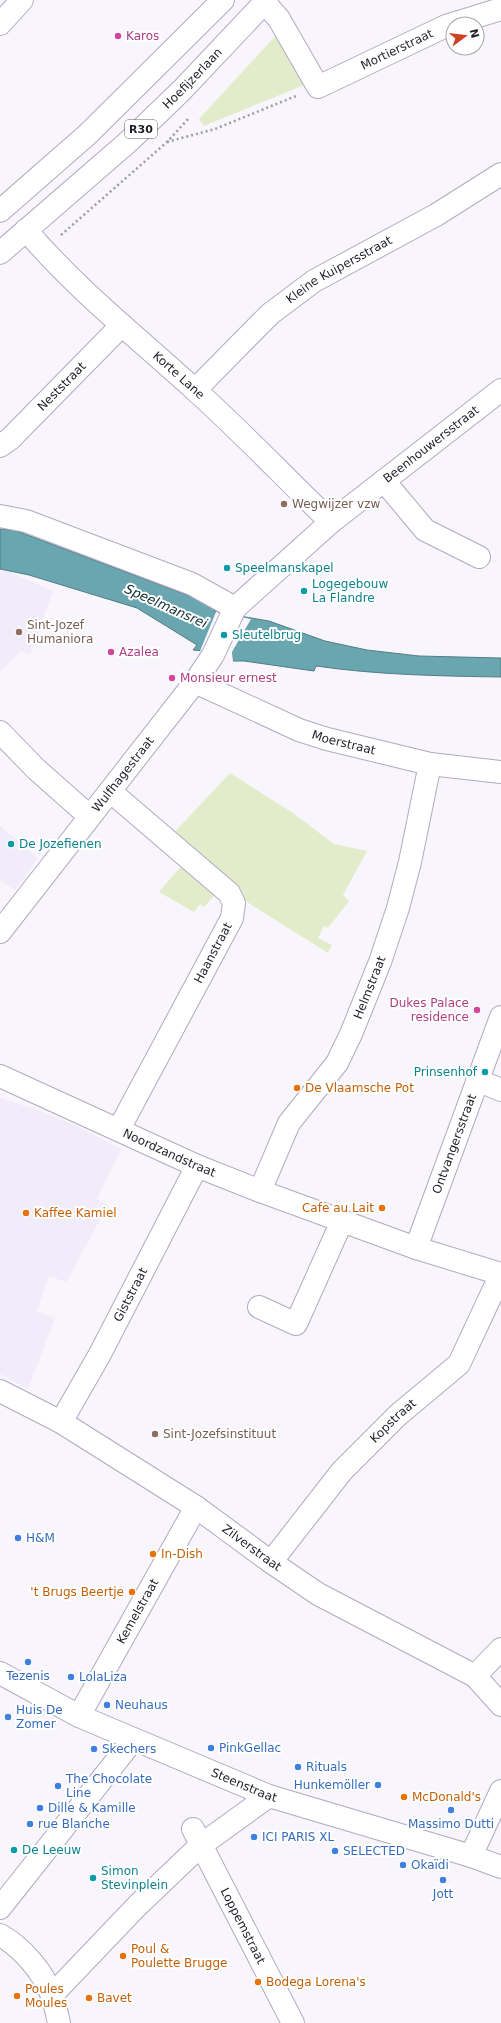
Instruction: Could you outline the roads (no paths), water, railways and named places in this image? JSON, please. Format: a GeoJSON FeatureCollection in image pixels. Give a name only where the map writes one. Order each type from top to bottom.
{"type":"FeatureCollection","features":[{"type":"Feature","properties":{"kind":"street"},"geometry":{"type":"LineString","coordinates":[[0,24],[22,0]]}},
{"type":"Feature","properties":{"kind":"street","name":"R30"},"geometry":{"type":"LineString","coordinates":[[2,206],[88,134],[223,0]]}},
{"type":"Feature","properties":{"kind":"street","name":"Mortierstraat"},"geometry":{"type":"LineString","coordinates":[[266,2],[279,19],[318,87],[446,26],[501,9]]}},
{"type":"Feature","properties":{"kind":"street","name":"Hoefijzerlaan"},"geometry":{"type":"LineString","coordinates":[[2,254],[26,230],[128,142],[182,90],[266,2]]}},
{"type":"Feature","properties":{"kind":"street","name":"Kleine Kuipersstraat"},"geometry":{"type":"LineString","coordinates":[[195,390],[270,314],[314,281],[436,215],[501,174]]}},
{"type":"Feature","properties":{"kind":"street","name":"Korte Lane"},"geometry":{"type":"LineString","coordinates":[[26,230],[45,252],[122,325],[195,390],[330,522]]}},
{"type":"Feature","properties":{"kind":"street","name":"Neststraat"},"geometry":{"type":"LineString","coordinates":[[0,446],[10,439],[122,325]]}},
{"type":"Feature","properties":{"kind":"street","name":"Beenhouwersstraat"},"geometry":{"type":"LineString","coordinates":[[233,612],[330,522],[501,390]]}},
{"type":"Feature","properties":{"kind":"street"},"geometry":{"type":"LineString","coordinates":[[384,481],[425,530],[479,557]]}},
{"type":"Feature","properties":{"kind":"street"},"geometry":{"type":"LineString","coordinates":[[1,512],[192,584],[233,612]]}},
{"type":"Feature","properties":{"kind":"street","name":"Wulfhagestraat"},"geometry":{"type":"LineString","coordinates":[[0,932],[195,682],[213,655],[233,612]]}},
{"type":"Feature","properties":{"kind":"street","name":"Moerstraat"},"geometry":{"type":"LineString","coordinates":[[195,682],[300,730],[328,740],[430,764],[501,772]]}},
{"type":"Feature","properties":{"kind":"street"},"geometry":{"type":"LineString","coordinates":[[0,732],[36,769],[89,816]]}},
{"type":"Feature","properties":{"kind":"street","name":"Helmstraat"},"geometry":{"type":"LineString","coordinates":[[260,1191],[288,1123],[337,1063],[351,1034],[380,962],[398,908],[410,862],[430,764]]}},
{"type":"Feature","properties":{"kind":"street","name":"Haanstraat"},"geometry":{"type":"LineString","coordinates":[[110,791],[229,893],[234,903],[232,918],[119,1129]]}},
{"type":"Feature","properties":{"kind":"street","name":"Ontvangersstraat"},"geometry":{"type":"LineString","coordinates":[[416,1248],[477,1080],[498,1031]]}},
{"type":"Feature","properties":{"kind":"street","name":"Noordzandstraat"},"geometry":{"type":"LineString","coordinates":[[0,1076],[119,1129],[197,1166],[260,1191],[416,1248],[501,1274]]}},
{"type":"Feature","properties":{"kind":"street"},"geometry":{"type":"LineString","coordinates":[[477,1080],[501,1090]]}},
{"type":"Feature","properties":{"kind":"street","name":"Giststraat"},"geometry":{"type":"LineString","coordinates":[[61,1422],[100,1354],[197,1166]]}},
{"type":"Feature","properties":{"kind":"street"},"geometry":{"type":"LineString","coordinates":[[260,1307],[296,1324],[342,1221]]}},
{"type":"Feature","properties":{"kind":"street","name":"Kopstraat"},"geometry":{"type":"LineString","coordinates":[[271,1562],[342,1471],[398,1415],[459,1364],[501,1274]]}},
{"type":"Feature","properties":{"kind":"street","name":"Zilverstraat"},"geometry":{"type":"LineString","coordinates":[[0,1391],[61,1422],[196,1507],[271,1562],[318,1594],[475,1676],[501,1705]]}},
{"type":"Feature","properties":{"kind":"street","name":"Kemelstraat"},"geometry":{"type":"LineString","coordinates":[[79,1716],[196,1507]]}},
{"type":"Feature","properties":{"kind":"street"},"geometry":{"type":"LineString","coordinates":[[475,1676],[501,1649]]}},
{"type":"Feature","properties":{"kind":"street","name":"Steenstraat"},"geometry":{"type":"LineString","coordinates":[[0,1673],[79,1716],[269,1796],[471,1856],[501,1867]]}},
{"type":"Feature","properties":{"kind":"street"},"geometry":{"type":"LineString","coordinates":[[0,1908],[133,1740]]}},
{"type":"Feature","properties":{"kind":"street"},"geometry":{"type":"LineString","coordinates":[[471,1856],[501,1791]]}},
{"type":"Feature","properties":{"kind":"street"},"geometry":{"type":"LineString","coordinates":[[52,1995],[138,1906],[197,1837],[269,1796]]}},
{"type":"Feature","properties":{"kind":"street","name":"Loppemstraat"},"geometry":{"type":"LineString","coordinates":[[197,1837],[293,2023]]}},
{"type":"Feature","properties":{"kind":"street"},"geometry":{"type":"LineString","coordinates":[[0,1936],[18,1949],[40,1973],[52,1995],[59,2023]]}},
{"type":"Feature","properties":{"kind":"water","name":"Speelmansrei"},"geometry":{"type":"Polygon","coordinates":[[[0,529],[14,530],[206,602],[216,612],[269,621],[325,641],[367,650],[419,656],[501,658],[501,677],[385,673],[316,666],[314,671],[244,661],[233,661],[232,653],[193,650],[197,645],[137,608],[29,575],[0,569],[0,529]]]}},
{"type":"Feature","properties":{"kind":"place","name":"Karos"},"geometry":{"type":"Point","coordinates":[118,36]}},
{"type":"Feature","properties":{"kind":"place","name":"Wegwijzer vzw"},"geometry":{"type":"Point","coordinates":[284,504]}},
{"type":"Feature","properties":{"kind":"place","name":"Speelmanskapel"},"geometry":{"type":"Point","coordinates":[227,568]}},
{"type":"Feature","properties":{"kind":"place","name":"Logegebouw La Flandre"},"geometry":{"type":"Point","coordinates":[304,591]}},
{"type":"Feature","properties":{"kind":"place","name":"Sint-Jozef Humaniora"},"geometry":{"type":"Point","coordinates":[19,632]}},
{"type":"Feature","properties":{"kind":"place","name":"Sleutelbrug"},"geometry":{"type":"Point","coordinates":[224,635]}},
{"type":"Feature","properties":{"kind":"place","name":"Azalea"},"geometry":{"type":"Point","coordinates":[111,652]}},
{"type":"Feature","properties":{"kind":"place","name":"Monsieur ernest"},"geometry":{"type":"Point","coordinates":[172,678]}},
{"type":"Feature","properties":{"kind":"place","name":"De Jozefienen"},"geometry":{"type":"Point","coordinates":[11,844]}},
{"type":"Feature","properties":{"kind":"place","name":"Dukes Palace residence"},"geometry":{"type":"Point","coordinates":[477,1010]}},
{"type":"Feature","properties":{"kind":"place","name":"Prinsenhof"},"geometry":{"type":"Point","coordinates":[485,1072]}},
{"type":"Feature","properties":{"kind":"place","name":"De Vlaamsche Pot"},"geometry":{"type":"Point","coordinates":[297,1088]}},
{"type":"Feature","properties":{"kind":"place","name":"Cafe au Lait"},"geometry":{"type":"Point","coordinates":[382,1208]}},
{"type":"Feature","properties":{"kind":"place","name":"Kaffee Kamiel"},"geometry":{"type":"Point","coordinates":[26,1213]}},
{"type":"Feature","properties":{"kind":"place","name":"Sint-Jozefsinstituut"},"geometry":{"type":"Point","coordinates":[155,1434]}},
{"type":"Feature","properties":{"kind":"place","name":"H&M"},"geometry":{"type":"Point","coordinates":[18,1538]}},
{"type":"Feature","properties":{"kind":"place","name":"In-Dish"},"geometry":{"type":"Point","coordinates":[153,1554]}},
{"type":"Feature","properties":{"kind":"place","name":"'t Brugs Beertje"},"geometry":{"type":"Point","coordinates":[132,1592]}},
{"type":"Feature","properties":{"kind":"place","name":"Tezenis"},"geometry":{"type":"Point","coordinates":[28,1662]}},
{"type":"Feature","properties":{"kind":"place","name":"LolaLiza"},"geometry":{"type":"Point","coordinates":[71,1677]}},
{"type":"Feature","properties":{"kind":"place","name":"Neuhaus"},"geometry":{"type":"Point","coordinates":[107,1705]}},
{"type":"Feature","properties":{"kind":"place","name":"Huis De Zomer"},"geometry":{"type":"Point","coordinates":[8,1717]}},
{"type":"Feature","properties":{"kind":"place","name":"PinkGellac"},"geometry":{"type":"Point","coordinates":[211,1748]}},
{"type":"Feature","properties":{"kind":"place","name":"Skechers"},"geometry":{"type":"Point","coordinates":[94,1749]}},
{"type":"Feature","properties":{"kind":"place","name":"Rituals"},"geometry":{"type":"Point","coordinates":[298,1767]}},
{"type":"Feature","properties":{"kind":"place","name":"Hunkemöller"},"geometry":{"type":"Point","coordinates":[378,1785]}},
{"type":"Feature","properties":{"kind":"place","name":"The Chocolate Line"},"geometry":{"type":"Point","coordinates":[58,1786]}},
{"type":"Feature","properties":{"kind":"place","name":"McDonald's"},"geometry":{"type":"Point","coordinates":[404,1797]}},
{"type":"Feature","properties":{"kind":"place","name":"Dille & Kamille"},"geometry":{"type":"Point","coordinates":[40,1808]}},
{"type":"Feature","properties":{"kind":"place","name":"Massimo Dutti"},"geometry":{"type":"Point","coordinates":[451,1810]}},
{"type":"Feature","properties":{"kind":"place","name":"rue Blanche"},"geometry":{"type":"Point","coordinates":[30,1824]}},
{"type":"Feature","properties":{"kind":"place","name":"ICI PARIS XL"},"geometry":{"type":"Point","coordinates":[254,1837]}},
{"type":"Feature","properties":{"kind":"place","name":"De Leeuw"},"geometry":{"type":"Point","coordinates":[14,1850]}},
{"type":"Feature","properties":{"kind":"place","name":"SELECTED"},"geometry":{"type":"Point","coordinates":[335,1851]}},
{"type":"Feature","properties":{"kind":"place","name":"Okaïdi"},"geometry":{"type":"Point","coordinates":[403,1865]}},
{"type":"Feature","properties":{"kind":"place","name":"Simon Stevinplein"},"geometry":{"type":"Point","coordinates":[93,1878]}},
{"type":"Feature","properties":{"kind":"place","name":"Jott"},"geometry":{"type":"Point","coordinates":[443,1880]}},
{"type":"Feature","properties":{"kind":"place","name":"Poul & Poulette Brugge"},"geometry":{"type":"Point","coordinates":[123,1956]}},
{"type":"Feature","properties":{"kind":"place","name":"Bodega Lorena's"},"geometry":{"type":"Point","coordinates":[258,1982]}},
{"type":"Feature","properties":{"kind":"place","name":"Poules Moules"},"geometry":{"type":"Point","coordinates":[17,1996]}},
{"type":"Feature","properties":{"kind":"place","name":"Bavet"},"geometry":{"type":"Point","coordinates":[89,1998]}}]}
